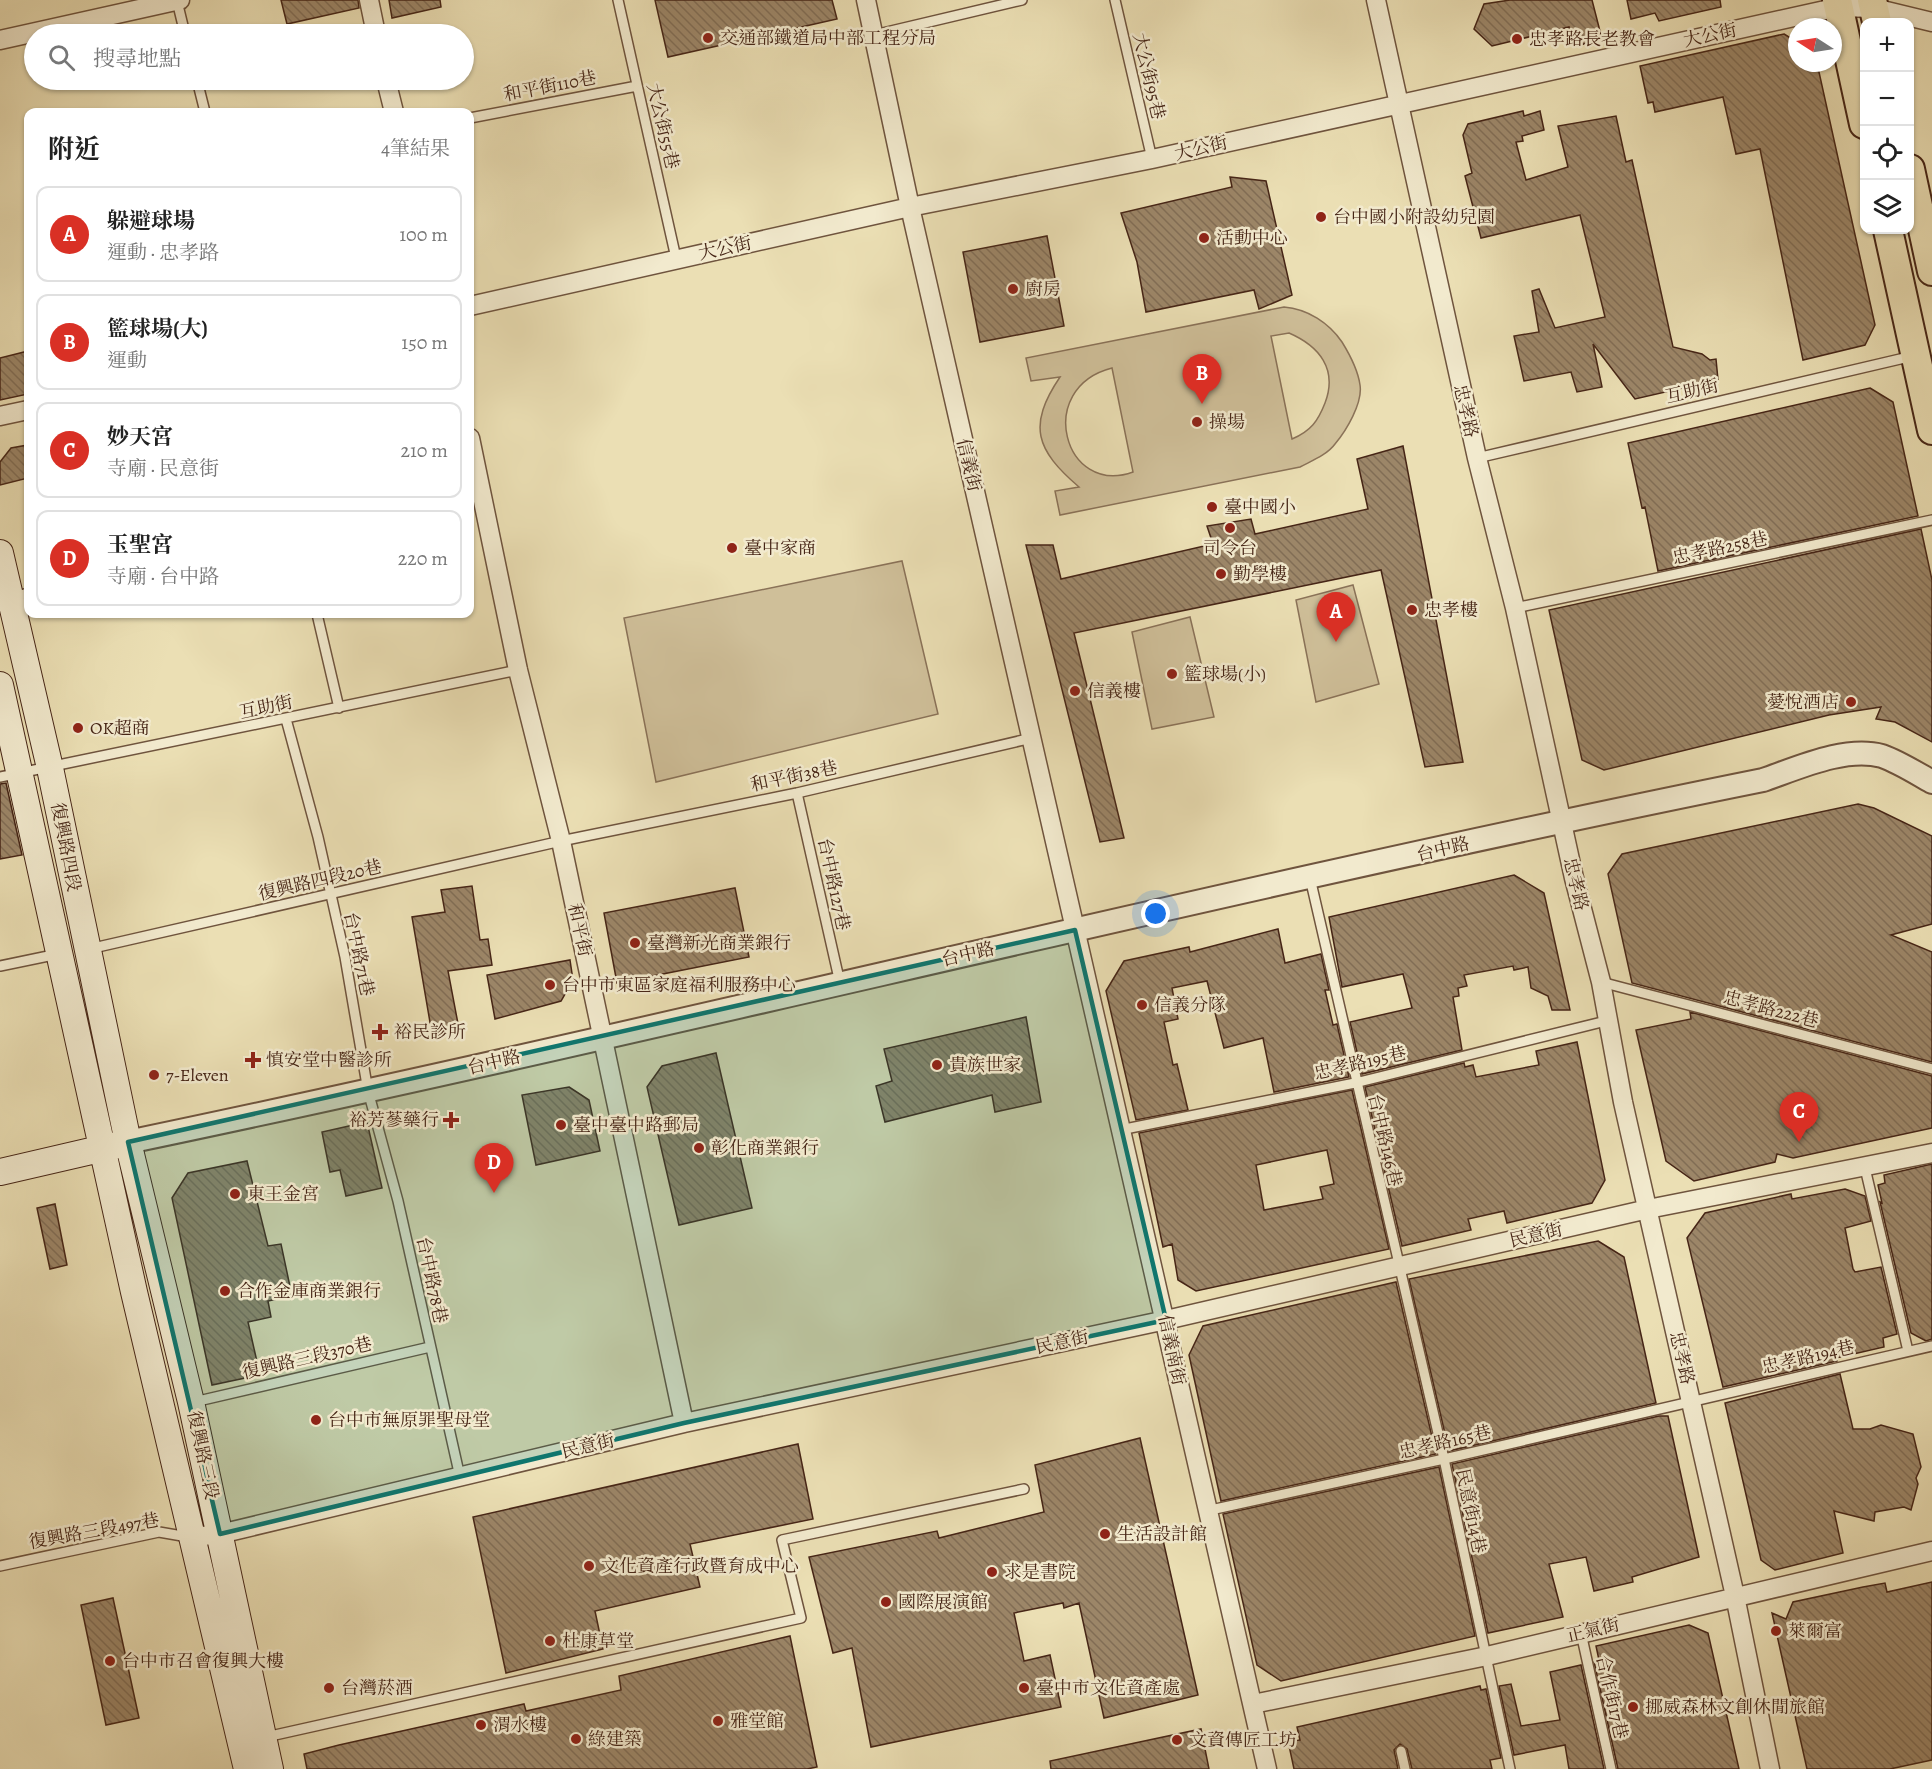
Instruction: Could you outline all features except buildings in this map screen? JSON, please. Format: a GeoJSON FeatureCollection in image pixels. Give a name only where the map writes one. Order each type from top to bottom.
{"type":"FeatureCollection","features":[{"type":"Feature","properties":{"kind":"main road"},"geometry":{"type":"LineString","coordinates":[[1838,3],[1860,105]]}},
{"type":"Feature","properties":{"kind":"main road"},"geometry":{"type":"LineString","coordinates":[[1912,180],[1932,271]]}},
{"type":"Feature","properties":{"kind":"main road"},"geometry":{"type":"LineString","coordinates":[[1888,234],[1932,430]]}},
{"type":"Feature","properties":{"kind":"main road","name":"復興路四段"},"geometry":{"type":"LineString","coordinates":[[0,553],[19,595],[50,768],[128,1142]]}},
{"type":"Feature","properties":{"kind":"main road","name":"復興路四段"},"geometry":{"type":"LineString","coordinates":[[0,685],[10,775],[60,953],[102,1148]]}},
{"type":"Feature","properties":{"kind":"main road","name":"台中路"},"geometry":{"type":"LineString","coordinates":[[0,1172],[128,1142]]}},
{"type":"Feature","properties":{"kind":"main road","name":"復興路三段"},"geometry":{"type":"LineString","coordinates":[[128,1142],[191,1402],[270,1769]]}},
{"type":"Feature","properties":{"kind":"main road","name":"復興路三段"},"geometry":{"type":"LineString","coordinates":[[102,1148],[247,1769]]}},
{"type":"Feature","properties":{"kind":"street"},"geometry":{"type":"LineString","coordinates":[[60,24],[128,6],[178,0]]}},
{"type":"Feature","properties":{"kind":"street"},"geometry":{"type":"LineString","coordinates":[[369,0],[374,24]]}},
{"type":"Feature","properties":{"kind":"street","name":"信義街"},"geometry":{"type":"LineString","coordinates":[[866,0],[910,207],[1075,930]]}},
{"type":"Feature","properties":{"kind":"street","name":"忠孝路"},"geometry":{"type":"LineString","coordinates":[[1376,0],[1477,458],[1515,608],[1562,822],[1601,982],[1606,1021],[1735,1596],[1770,1769]]}},
{"type":"Feature","properties":{"kind":"street","name":"大公街"},"geometry":{"type":"LineString","coordinates":[[474,305],[910,207],[1152,159],[1838,3],[1932,22]]}},
{"type":"Feature","properties":{"kind":"street"},"geometry":{"type":"LineString","coordinates":[[0,40],[24,34]]}},
{"type":"Feature","properties":{"kind":"street"},"geometry":{"type":"LineString","coordinates":[[388,90],[393,108]]}},
{"type":"Feature","properties":{"kind":"street"},"geometry":{"type":"LineString","coordinates":[[0,416],[24,411]]}},
{"type":"Feature","properties":{"kind":"street","name":"和平街"},"geometry":{"type":"LineString","coordinates":[[474,480],[561,841],[684,1424]]}},
{"type":"Feature","properties":{"kind":"street","name":"台中路"},"geometry":{"type":"LineString","coordinates":[[128,1142],[368,1091],[1562,822],[1763,780],[1835,758],[1858,754],[1883,757],[1932,782]]}},
{"type":"Feature","properties":{"kind":"street","name":"信義南街"},"geometry":{"type":"LineString","coordinates":[[1075,930],[1166,1320],[1206,1511],[1267,1769]]}},
{"type":"Feature","properties":{"kind":"street","name":"民意街"},"geometry":{"type":"LineString","coordinates":[[194,1538],[220,1534],[684,1424],[1166,1320],[1648,1209],[1932,1153]]}},
{"type":"Feature","properties":{"kind":"street","name":"正氣街"},"geometry":{"type":"LineString","coordinates":[[1253,1704],[1487,1656],[1932,1551]]}},
{"type":"Feature","properties":{"kind":"lane"},"geometry":{"type":"LineString","coordinates":[[178,0],[183,24]]}},
{"type":"Feature","properties":{"kind":"lane","name":"大公街55巷"},"geometry":{"type":"LineString","coordinates":[[618,0],[676,258]]}},
{"type":"Feature","properties":{"kind":"lane"},"geometry":{"type":"LineString","coordinates":[[874,35],[1022,0]]}},
{"type":"Feature","properties":{"kind":"lane","name":"大公街95巷"},"geometry":{"type":"LineString","coordinates":[[1114,0],[1152,159]]}},
{"type":"Feature","properties":{"kind":"lane","name":"和平街110巷"},"geometry":{"type":"LineString","coordinates":[[474,117],[637,86]]}},
{"type":"Feature","properties":{"kind":"lane"},"geometry":{"type":"LineString","coordinates":[[200,90],[204,108]]}},
{"type":"Feature","properties":{"kind":"lane","name":"互助街"},"geometry":{"type":"LineString","coordinates":[[1477,458],[1915,356]]}},
{"type":"Feature","properties":{"kind":"lane","name":"忠孝路258巷"},"geometry":{"type":"LineString","coordinates":[[1515,608],[1932,520]]}},
{"type":"Feature","properties":{"kind":"lane"},"geometry":{"type":"LineString","coordinates":[[318,618],[339,708]]}},
{"type":"Feature","properties":{"kind":"lane","name":"互助街"},"geometry":{"type":"LineString","coordinates":[[10,775],[518,670]]}},
{"type":"Feature","properties":{"kind":"lane","name":"台中路71巷"},"geometry":{"type":"LineString","coordinates":[[286,719],[318,837],[345,957],[368,1091]]}},
{"type":"Feature","properties":{"kind":"lane","name":"和平街38巷"},"geometry":{"type":"LineString","coordinates":[[561,841],[797,793],[1032,738]]}},
{"type":"Feature","properties":{"kind":"lane","name":"台中路127巷"},"geometry":{"type":"LineString","coordinates":[[797,793],[840,983]]}},
{"type":"Feature","properties":{"kind":"lane","name":"復興路四段20巷"},"geometry":{"type":"LineString","coordinates":[[87,950],[561,841]]}},
{"type":"Feature","properties":{"kind":"lane","name":"台中路146巷"},"geometry":{"type":"LineString","coordinates":[[1310,878],[1397,1267]]}},
{"type":"Feature","properties":{"kind":"lane"},"geometry":{"type":"LineString","coordinates":[[0,966],[60,953]]}},
{"type":"Feature","properties":{"kind":"lane","name":"忠孝路222巷"},"geometry":{"type":"LineString","coordinates":[[1601,982],[1932,1069]]}},
{"type":"Feature","properties":{"kind":"lane","name":"忠孝路195巷"},"geometry":{"type":"LineString","coordinates":[[1120,1130],[1355,1083],[1606,1021]]}},
{"type":"Feature","properties":{"kind":"lane","name":"台中路78巷"},"geometry":{"type":"LineString","coordinates":[[368,1091],[398,1201],[460,1477]]}},
{"type":"Feature","properties":{"kind":"lane"},"geometry":{"type":"LineString","coordinates":[[1865,1168],[1908,1351]]}},
{"type":"Feature","properties":{"kind":"lane","name":"民意街14巷"},"geometry":{"type":"LineString","coordinates":[[1397,1267],[1444,1459],[1510,1769]]}},
{"type":"Feature","properties":{"kind":"lane","name":"忠孝路194巷"},"geometry":{"type":"LineString","coordinates":[[1691,1401],[1932,1346]]}},
{"type":"Feature","properties":{"kind":"lane","name":"復興路三段370巷"},"geometry":{"type":"LineString","coordinates":[[191,1402],[430,1347]]}},
{"type":"Feature","properties":{"kind":"lane","name":"忠孝路165巷"},"geometry":{"type":"LineString","coordinates":[[1206,1511],[1444,1459],[1691,1401]]}},
{"type":"Feature","properties":{"kind":"lane"},"geometry":{"type":"LineString","coordinates":[[264,1738],[801,1618],[782,1540],[1024,1489]]}},
{"type":"Feature","properties":{"kind":"lane","name":"復興路三段497巷"},"geometry":{"type":"LineString","coordinates":[[0,1566],[159,1532],[194,1538]]}},
{"type":"Feature","properties":{"kind":"lane","name":"合作街17巷"},"geometry":{"type":"LineString","coordinates":[[1581,1633],[1611,1769]]}},
{"type":"Feature","properties":{"kind":"lane"},"geometry":{"type":"LineString","coordinates":[[1401,1751],[1405,1769]]}},
{"type":"Feature","properties":{"kind":"highlighted area"},"geometry":{"type":"Polygon","coordinates":[[[1075,930],[1166,1320],[684,1423],[220,1534],[128,1142],[1075,930]]]}},
{"type":"Feature","properties":{"kind":"shaded area","name":"操場"},"geometry":{"type":"Polygon","coordinates":[[[1284,307],[1293,308],[1317,318],[1337,335],[1356,368],[1360,392],[1353,416],[1332,448],[1300,467],[1060,515],[1055,491],[1079,487],[1064,474],[1045,449],[1040,424],[1043,410],[1060,377],[1031,381],[1026,358],[1284,307]],[[1289,333],[1271,336],[1292,439],[1309,429],[1320,415],[1325,403],[1329,380],[1327,369],[1317,352],[1300,338],[1289,333]],[[1112,368],[1088,379],[1073,396],[1066,416],[1067,437],[1075,455],[1090,469],[1109,476],[1133,472],[1112,368]]]}},
{"type":"Feature","properties":{"kind":"shaded area"},"geometry":{"type":"Polygon","coordinates":[[[902,561],[938,714],[656,782],[624,618],[902,561]]]}},
{"type":"Feature","properties":{"kind":"shaded area"},"geometry":{"type":"Polygon","coordinates":[[[1353,585],[1379,684],[1316,702],[1296,600],[1353,585]]]}},
{"type":"Feature","properties":{"kind":"shaded area","name":"籃球場(小)"},"geometry":{"type":"Polygon","coordinates":[[[1190,617],[1214,717],[1152,729],[1132,632],[1190,617]]]}},
{"type":"Feature","properties":{"kind":"place","name":"交通部鐵道局中部工程分局"},"geometry":{"type":"Point","coordinates":[708,38]}},
{"type":"Feature","properties":{"kind":"place","name":"忠孝路長老教會"},"geometry":{"type":"Point","coordinates":[1517,39]}},
{"type":"Feature","properties":{"kind":"place","name":"台中國小附設幼兒園"},"geometry":{"type":"Point","coordinates":[1321,217]}},
{"type":"Feature","properties":{"kind":"place","name":"活動中心"},"geometry":{"type":"Point","coordinates":[1204,238]}},
{"type":"Feature","properties":{"kind":"place","name":"廚房"},"geometry":{"type":"Point","coordinates":[1013,289]}},
{"type":"Feature","properties":{"kind":"place","name":"籃球場(大)"},"geometry":{"type":"Point","coordinates":[1202,404]}},
{"type":"Feature","properties":{"kind":"place","name":"操場"},"geometry":{"type":"Point","coordinates":[1197,422]}},
{"type":"Feature","properties":{"kind":"place","name":"臺中國小"},"geometry":{"type":"Point","coordinates":[1212,507]}},
{"type":"Feature","properties":{"kind":"place","name":"司令台"},"geometry":{"type":"Point","coordinates":[1230,528]}},
{"type":"Feature","properties":{"kind":"place","name":"臺中家商"},"geometry":{"type":"Point","coordinates":[732,548]}},
{"type":"Feature","properties":{"kind":"place","name":"勤學樓"},"geometry":{"type":"Point","coordinates":[1221,574]}},
{"type":"Feature","properties":{"kind":"place","name":"忠孝樓"},"geometry":{"type":"Point","coordinates":[1412,610]}},
{"type":"Feature","properties":{"kind":"place","name":"躲避球場"},"geometry":{"type":"Point","coordinates":[1336,642]}},
{"type":"Feature","properties":{"kind":"place","name":"籃球場(小)"},"geometry":{"type":"Point","coordinates":[1172,674]}},
{"type":"Feature","properties":{"kind":"place","name":"信義樓"},"geometry":{"type":"Point","coordinates":[1075,691]}},
{"type":"Feature","properties":{"kind":"place","name":"薆悅酒店"},"geometry":{"type":"Point","coordinates":[1851,702]}},
{"type":"Feature","properties":{"kind":"place","name":"OK超商"},"geometry":{"type":"Point","coordinates":[78,728]}},
{"type":"Feature","properties":{"kind":"place","name":"臺灣新光商業銀行"},"geometry":{"type":"Point","coordinates":[635,943]}},
{"type":"Feature","properties":{"kind":"place","name":"台中市東區家庭福利服務中心"},"geometry":{"type":"Point","coordinates":[550,985]}},
{"type":"Feature","properties":{"kind":"place","name":"信義分隊"},"geometry":{"type":"Point","coordinates":[1142,1005]}},
{"type":"Feature","properties":{"kind":"place","name":"裕民診所"},"geometry":{"type":"Point","coordinates":[380,1032]}},
{"type":"Feature","properties":{"kind":"place","name":"慎安堂中醫診所"},"geometry":{"type":"Point","coordinates":[253,1060]}},
{"type":"Feature","properties":{"kind":"place","name":"貴族世家"},"geometry":{"type":"Point","coordinates":[937,1065]}},
{"type":"Feature","properties":{"kind":"place","name":"7-Eleven"},"geometry":{"type":"Point","coordinates":[154,1075]}},
{"type":"Feature","properties":{"kind":"place","name":"裕芳蔘藥行"},"geometry":{"type":"Point","coordinates":[451,1120]}},
{"type":"Feature","properties":{"kind":"place","name":"臺中臺中路郵局"},"geometry":{"type":"Point","coordinates":[561,1125]}},
{"type":"Feature","properties":{"kind":"place","name":"妙天宮"},"geometry":{"type":"Point","coordinates":[1799,1142]}},
{"type":"Feature","properties":{"kind":"place","name":"彰化商業銀行"},"geometry":{"type":"Point","coordinates":[699,1148]}},
{"type":"Feature","properties":{"kind":"place","name":"玉聖宮"},"geometry":{"type":"Point","coordinates":[494,1193]}},
{"type":"Feature","properties":{"kind":"place","name":"東王金宮"},"geometry":{"type":"Point","coordinates":[235,1194]}},
{"type":"Feature","properties":{"kind":"place","name":"合作金庫商業銀行"},"geometry":{"type":"Point","coordinates":[225,1291]}},
{"type":"Feature","properties":{"kind":"place","name":"台中市無原罪聖母堂"},"geometry":{"type":"Point","coordinates":[316,1420]}},
{"type":"Feature","properties":{"kind":"place","name":"生活設計館"},"geometry":{"type":"Point","coordinates":[1105,1534]}},
{"type":"Feature","properties":{"kind":"place","name":"文化資產行政暨育成中心"},"geometry":{"type":"Point","coordinates":[589,1566]}},
{"type":"Feature","properties":{"kind":"place","name":"求是書院"},"geometry":{"type":"Point","coordinates":[992,1572]}},
{"type":"Feature","properties":{"kind":"place","name":"國際展演館"},"geometry":{"type":"Point","coordinates":[886,1602]}},
{"type":"Feature","properties":{"kind":"place","name":"萊爾富"},"geometry":{"type":"Point","coordinates":[1776,1631]}},
{"type":"Feature","properties":{"kind":"place","name":"杜康草堂"},"geometry":{"type":"Point","coordinates":[550,1641]}},
{"type":"Feature","properties":{"kind":"place","name":"台中市召會復興大樓"},"geometry":{"type":"Point","coordinates":[110,1661]}},
{"type":"Feature","properties":{"kind":"place","name":"台灣菸酒"},"geometry":{"type":"Point","coordinates":[329,1688]}},
{"type":"Feature","properties":{"kind":"place","name":"臺中市文化資產處"},"geometry":{"type":"Point","coordinates":[1024,1688]}},
{"type":"Feature","properties":{"kind":"place","name":"挪威森林文創休閒旅館"},"geometry":{"type":"Point","coordinates":[1633,1707]}},
{"type":"Feature","properties":{"kind":"place","name":"雅堂館"},"geometry":{"type":"Point","coordinates":[718,1721]}},
{"type":"Feature","properties":{"kind":"place","name":"渭水樓"},"geometry":{"type":"Point","coordinates":[481,1725]}},
{"type":"Feature","properties":{"kind":"place","name":"綠建築"},"geometry":{"type":"Point","coordinates":[576,1739]}},
{"type":"Feature","properties":{"kind":"place","name":"文資傳匠工坊"},"geometry":{"type":"Point","coordinates":[1177,1740]}}]}
